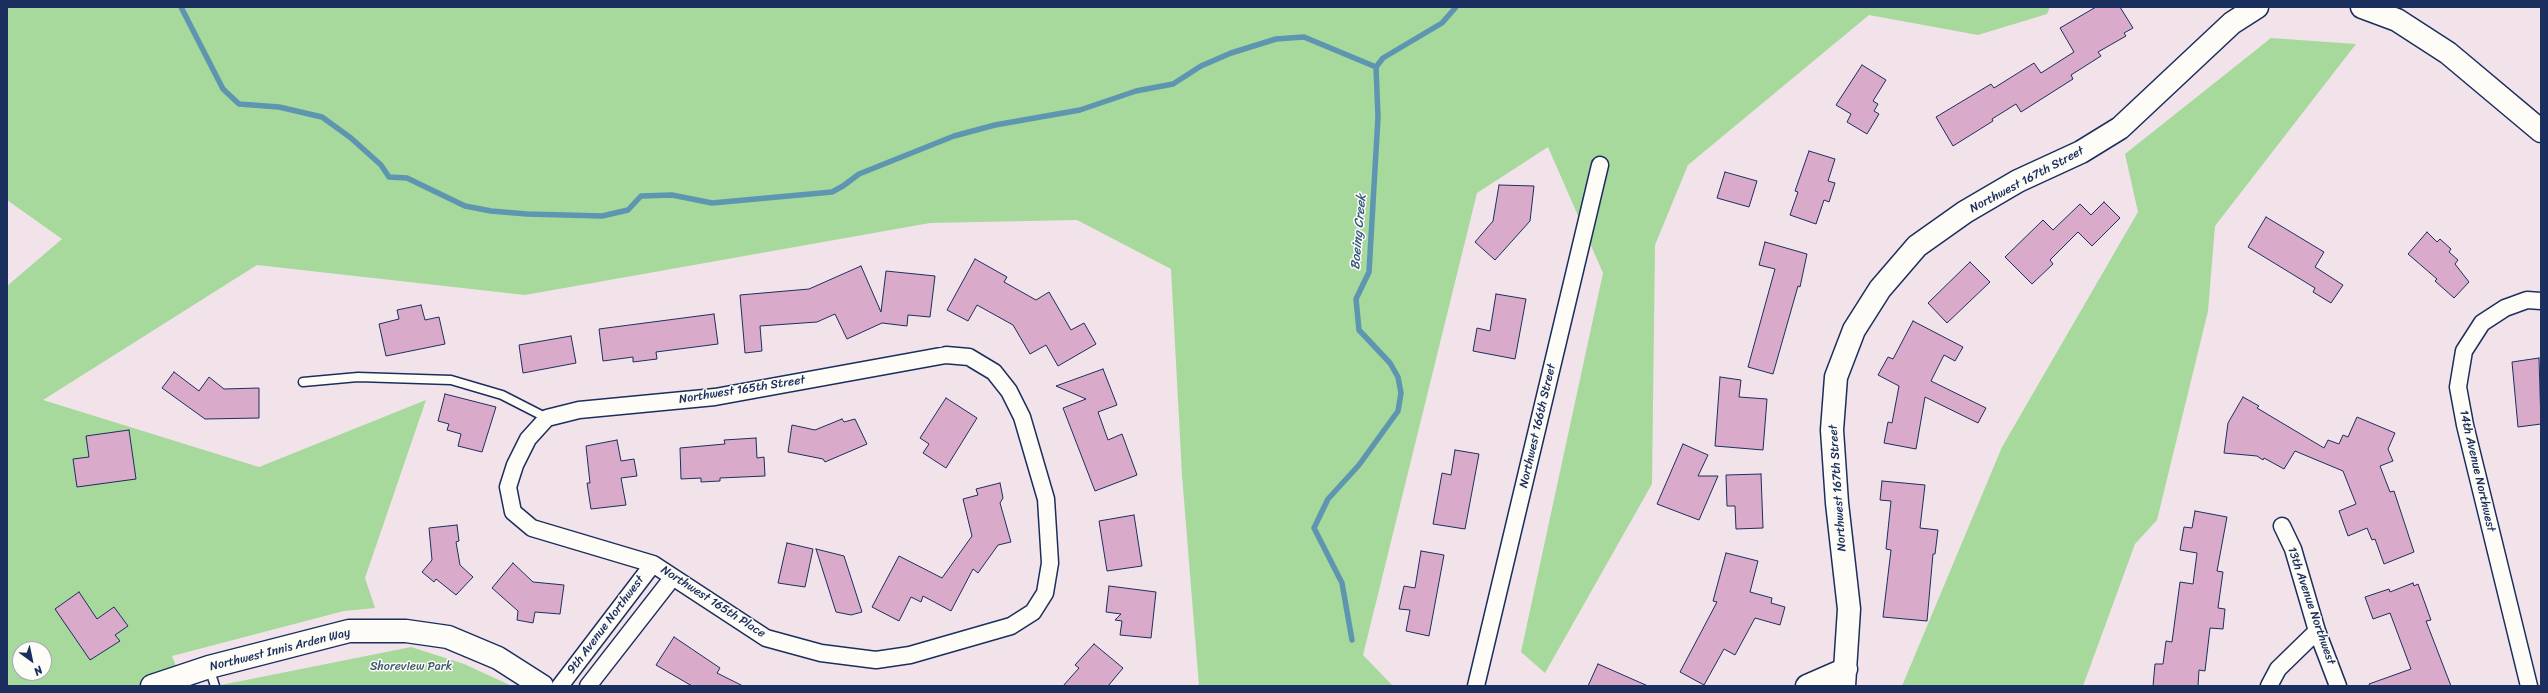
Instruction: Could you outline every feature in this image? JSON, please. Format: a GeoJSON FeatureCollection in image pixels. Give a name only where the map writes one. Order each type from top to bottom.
{"type":"FeatureCollection","features":[{"type":"Feature","properties":{"kind":"street","name":"Northwest 167th Street"},"geometry":{"type":"LineString","coordinates":[[1845,678],[1849,609],[1837,503],[1832,430],[1836,377],[1854,330],[1880,289],[1917,246],[1965,212],[2018,181],[2081,152],[2120,128],[2232,23],[2257,7]]}},
{"type":"Feature","properties":{"kind":"street"},"geometry":{"type":"LineString","coordinates":[[2362,7],[2397,20],[2448,53],[2541,131]]}},
{"type":"Feature","properties":{"kind":"street","name":"Northwest 166th Street"},"geometry":{"type":"LineString","coordinates":[[1476,686],[1600,165]]}},
{"type":"Feature","properties":{"kind":"street","name":"14th Avenue Northwest"},"geometry":{"type":"LineString","coordinates":[[2529,686],[2465,425],[2458,387],[2464,351],[2482,323],[2505,308],[2527,300],[2541,301]]}},
{"type":"Feature","properties":{"kind":"street","name":"Northwest 165th Street"},"geometry":{"type":"LineString","coordinates":[[547,418],[580,410],[716,397],[946,355],[969,357],[994,372],[1009,391],[1022,417],[1046,498],[1050,563],[1045,593],[1033,612]]}},
{"type":"Feature","properties":{"kind":"street","name":"Northwest 165th Place"},"geometry":{"type":"LineString","coordinates":[[547,418],[528,439],[515,465],[508,487],[513,512],[532,528],[653,564],[766,638],[821,654],[876,660],[910,655],[1011,626],[1033,612]]}},
{"type":"Feature","properties":{"kind":"street","name":"13th Avenue Northwest"},"geometry":{"type":"LineString","coordinates":[[2282,526],[2293,549],[2317,631],[2338,686]]}},
{"type":"Feature","properties":{"kind":"street","name":"9th Avenue Northwest"},"geometry":{"type":"LineString","coordinates":[[560,686],[653,564]]}},
{"type":"Feature","properties":{"kind":"street","name":"9th Avenue Northwest"},"geometry":{"type":"LineString","coordinates":[[588,686],[673,577]]}},
{"type":"Feature","properties":{"kind":"street","name":"Northwest Innis Arden Way"},"geometry":{"type":"LineString","coordinates":[[152,686],[212,676],[349,631],[406,631],[448,637],[498,658],[542,686]]}},
{"type":"Feature","properties":{"kind":"street"},"geometry":{"type":"LineString","coordinates":[[2269,686],[2278,669],[2317,631]]}},
{"type":"Feature","properties":{"kind":"street"},"geometry":{"type":"LineString","coordinates":[[1807,686],[1845,678]]}},
{"type":"Feature","properties":{"kind":"lane"},"geometry":{"type":"LineString","coordinates":[[303,382],[358,377],[451,380],[502,395],[547,418]]}},
{"type":"Feature","properties":{"kind":"green space"},"geometry":{"type":"Polygon","coordinates":[[[7,7],[2050,7],[2047,14],[1978,35],[1869,15],[1688,165],[1655,245],[1652,484],[1545,673],[1521,652],[1603,273],[1548,147],[1477,193],[1363,655],[1393,686],[1199,686],[1182,475],[1171,269],[1077,220],[930,223],[525,295],[257,265],[43,400],[259,467],[426,400],[365,578],[375,608],[344,611],[172,656],[184,686],[7,686],[7,286],[62,239],[7,200],[7,7]]]}},
{"type":"Feature","properties":{"kind":"green space"},"geometry":{"type":"Polygon","coordinates":[[[2271,38],[2356,44],[2215,226],[2208,311],[2157,520],[2135,544],[2083,686],[1902,686],[2002,447],[2138,212],[2125,154],[2271,38]]]}},
{"type":"Feature","properties":{"kind":"green space","name":"Shoreview Park"},"geometry":{"type":"Polygon","coordinates":[[[411,647],[464,664],[512,686],[216,686],[411,647]]]}},
{"type":"Feature","properties":{"kind":"building"},"geometry":{"type":"Polygon","coordinates":[[[2096,7],[2120,7],[2133,28],[2124,33],[2126,36],[2098,52],[2101,56],[2071,75],[2073,79],[2021,112],[2016,104],[1992,119],[1993,121],[1953,146],[1936,117],[1991,84],[1994,88],[2034,63],[2041,73],[2074,52],[2060,28],[2096,7]]]}},
{"type":"Feature","properties":{"kind":"building"},"geometry":{"type":"Polygon","coordinates":[[[1862,65],[1886,80],[1873,101],[1878,104],[1874,111],[1879,114],[1867,134],[1847,122],[1851,114],[1836,105],[1862,65]]]}},
{"type":"Feature","properties":{"kind":"building"},"geometry":{"type":"Polygon","coordinates":[[[1809,151],[1835,159],[1828,181],[1835,183],[1829,202],[1824,200],[1816,224],[1790,215],[1798,192],[1795,191],[1809,151]]]}},
{"type":"Feature","properties":{"kind":"building"},"geometry":{"type":"Polygon","coordinates":[[[1725,172],[1757,181],[1749,207],[1717,198],[1725,172]]]}},
{"type":"Feature","properties":{"kind":"building"},"geometry":{"type":"Polygon","coordinates":[[[1499,185],[1534,186],[1530,221],[1495,260],[1475,242],[1493,221],[1499,185]]]}},
{"type":"Feature","properties":{"kind":"building"},"geometry":{"type":"Polygon","coordinates":[[[2104,202],[2120,218],[2092,246],[2078,232],[2050,260],[2053,264],[2032,284],[2005,257],[2043,220],[2053,230],[2080,204],[2091,215],[2104,202]]]}},
{"type":"Feature","properties":{"kind":"building"},"geometry":{"type":"Polygon","coordinates":[[[2266,217],[2324,252],[2315,267],[2343,285],[2331,303],[2313,292],[2315,288],[2248,247],[2266,217]]]}},
{"type":"Feature","properties":{"kind":"building"},"geometry":{"type":"Polygon","coordinates":[[[2427,232],[2437,242],[2440,239],[2451,249],[2449,252],[2458,260],[2455,264],[2469,282],[2454,298],[2435,281],[2437,279],[2408,254],[2427,232]]]}},
{"type":"Feature","properties":{"kind":"building"},"geometry":{"type":"Polygon","coordinates":[[[1765,242],[1807,254],[1800,287],[1798,286],[1773,374],[1748,367],[1775,269],[1759,265],[1765,242]]]}},
{"type":"Feature","properties":{"kind":"building"},"geometry":{"type":"Polygon","coordinates":[[[975,259],[1007,277],[1004,282],[1036,300],[1049,292],[1071,330],[1084,323],[1096,344],[1058,366],[1046,345],[1030,354],[1013,325],[977,305],[968,321],[947,310],[975,259]]]}},
{"type":"Feature","properties":{"kind":"building"},"geometry":{"type":"Polygon","coordinates":[[[1970,262],[1990,282],[1947,323],[1928,303],[1970,262]]]}},
{"type":"Feature","properties":{"kind":"building"},"geometry":{"type":"Polygon","coordinates":[[[861,266],[881,312],[886,271],[935,276],[930,317],[908,315],[907,326],[882,323],[847,339],[835,314],[817,322],[760,326],[762,351],[745,353],[740,295],[809,289],[861,266]]]}},
{"type":"Feature","properties":{"kind":"building"},"geometry":{"type":"Polygon","coordinates":[[[1496,294],[1526,299],[1515,359],[1473,351],[1477,328],[1490,331],[1496,294]]]}},
{"type":"Feature","properties":{"kind":"building"},"geometry":{"type":"Polygon","coordinates":[[[421,305],[425,320],[439,317],[445,344],[386,356],[379,324],[399,319],[397,310],[421,305]]]}},
{"type":"Feature","properties":{"kind":"building"},"geometry":{"type":"Polygon","coordinates":[[[714,314],[718,344],[656,352],[657,359],[633,362],[633,357],[603,361],[599,329],[714,314]]]}},
{"type":"Feature","properties":{"kind":"building"},"geometry":{"type":"Polygon","coordinates":[[[1913,321],[1963,347],[1955,361],[1944,355],[1931,381],[1986,408],[1978,423],[1925,397],[1916,449],[1884,443],[1888,422],[1892,423],[1899,386],[1878,375],[1888,357],[1893,359],[1913,321]]]}},
{"type":"Feature","properties":{"kind":"building"},"geometry":{"type":"Polygon","coordinates":[[[571,336],[576,363],[523,373],[519,345],[571,336]]]}},
{"type":"Feature","properties":{"kind":"building"},"geometry":{"type":"Polygon","coordinates":[[[2539,358],[2541,424],[2518,427],[2512,362],[2539,358]]]}},
{"type":"Feature","properties":{"kind":"building"},"geometry":{"type":"Polygon","coordinates":[[[1103,369],[1117,405],[1098,412],[1108,440],[1122,434],[1137,475],[1095,491],[1063,408],[1086,399],[1056,386],[1103,369]]]}},
{"type":"Feature","properties":{"kind":"building"},"geometry":{"type":"Polygon","coordinates":[[[174,372],[199,391],[209,377],[224,389],[259,388],[259,418],[205,419],[162,388],[174,372]]]}},
{"type":"Feature","properties":{"kind":"building"},"geometry":{"type":"Polygon","coordinates":[[[1720,377],[1741,380],[1739,397],[1767,399],[1763,450],[1715,446],[1720,377]]]}},
{"type":"Feature","properties":{"kind":"building"},"geometry":{"type":"Polygon","coordinates":[[[445,394],[496,407],[482,452],[458,446],[461,434],[447,430],[449,424],[438,421],[445,394]]]}},
{"type":"Feature","properties":{"kind":"building"},"geometry":{"type":"Polygon","coordinates":[[[2243,397],[2259,406],[2257,408],[2324,448],[2328,440],[2339,444],[2343,435],[2348,437],[2357,417],[2395,433],[2388,449],[2393,461],[2380,466],[2390,492],[2394,491],[2414,552],[2384,564],[2375,539],[2372,540],[2367,528],[2348,536],[2339,511],[2356,504],[2343,471],[2295,451],[2284,469],[2264,458],[2263,460],[2257,456],[2224,453],[2228,423],[2243,397]]]}},
{"type":"Feature","properties":{"kind":"building"},"geometry":{"type":"Polygon","coordinates":[[[946,398],[977,418],[946,468],[923,453],[929,444],[920,438],[946,398]]]}},
{"type":"Feature","properties":{"kind":"building"},"geometry":{"type":"Polygon","coordinates":[[[842,419],[844,422],[855,419],[867,444],[825,462],[823,459],[788,452],[792,425],[815,430],[842,419]]]}},
{"type":"Feature","properties":{"kind":"building"},"geometry":{"type":"Polygon","coordinates":[[[129,430],[136,479],[77,487],[73,459],[89,457],[86,436],[129,430]]]}},
{"type":"Feature","properties":{"kind":"building"},"geometry":{"type":"Polygon","coordinates":[[[756,438],[757,458],[764,457],[765,476],[720,478],[720,481],[701,482],[701,478],[681,479],[680,448],[725,444],[724,440],[756,438]]]}},
{"type":"Feature","properties":{"kind":"building"},"geometry":{"type":"Polygon","coordinates":[[[617,440],[621,461],[634,459],[637,476],[621,478],[626,505],[591,509],[587,483],[590,483],[586,446],[617,440]]]}},
{"type":"Feature","properties":{"kind":"building"},"geometry":{"type":"Polygon","coordinates":[[[1683,444],[1708,455],[1698,476],[1718,476],[1699,520],[1657,504],[1683,444]]]}},
{"type":"Feature","properties":{"kind":"building"},"geometry":{"type":"Polygon","coordinates":[[[1455,450],[1479,454],[1465,529],[1433,524],[1442,473],[1451,475],[1455,450]]]}},
{"type":"Feature","properties":{"kind":"building"},"geometry":{"type":"Polygon","coordinates":[[[1761,474],[1763,528],[1736,529],[1735,506],[1727,506],[1726,475],[1761,474]]]}},
{"type":"Feature","properties":{"kind":"building"},"geometry":{"type":"Polygon","coordinates":[[[1882,481],[1925,485],[1920,528],[1938,530],[1935,554],[1933,554],[1927,621],[1883,617],[1891,550],[1886,549],[1891,501],[1880,500],[1882,481]]]}},
{"type":"Feature","properties":{"kind":"building"},"geometry":{"type":"Polygon","coordinates":[[[1000,483],[1003,498],[1000,503],[1011,542],[998,545],[978,573],[973,569],[951,611],[923,596],[921,602],[911,597],[899,621],[872,607],[899,556],[942,578],[972,536],[963,499],[978,495],[976,489],[1000,483]]]}},
{"type":"Feature","properties":{"kind":"building"},"geometry":{"type":"Polygon","coordinates":[[[2195,511],[2227,517],[2217,571],[2223,572],[2218,608],[2225,609],[2223,629],[2210,628],[2205,671],[2199,670],[2198,686],[2153,686],[2155,664],[2163,664],[2166,641],[2172,642],[2180,582],[2193,584],[2197,553],[2180,550],[2184,527],[2192,528],[2195,511]]]}},
{"type":"Feature","properties":{"kind":"building"},"geometry":{"type":"Polygon","coordinates":[[[1134,515],[1142,566],[1107,571],[1099,521],[1134,515]]]}},
{"type":"Feature","properties":{"kind":"building"},"geometry":{"type":"Polygon","coordinates":[[[457,525],[459,541],[456,542],[460,565],[473,577],[456,595],[436,579],[434,582],[422,572],[432,560],[429,528],[457,525]]]}},
{"type":"Feature","properties":{"kind":"building"},"geometry":{"type":"Polygon","coordinates":[[[787,543],[813,549],[805,587],[778,583],[787,543]]]}},
{"type":"Feature","properties":{"kind":"building"},"geometry":{"type":"Polygon","coordinates":[[[816,549],[844,556],[862,612],[851,615],[836,612],[816,549]]]}},
{"type":"Feature","properties":{"kind":"building"},"geometry":{"type":"Polygon","coordinates":[[[1421,551],[1444,555],[1429,636],[1406,631],[1410,610],[1399,609],[1404,586],[1415,588],[1421,551]]]}},
{"type":"Feature","properties":{"kind":"building"},"geometry":{"type":"Polygon","coordinates":[[[1726,553],[1758,561],[1750,592],[1772,598],[1771,603],[1785,607],[1780,625],[1755,618],[1735,655],[1724,649],[1704,685],[1680,672],[1717,602],[1713,601],[1726,553]]]}},
{"type":"Feature","properties":{"kind":"building"},"geometry":{"type":"Polygon","coordinates":[[[513,563],[533,582],[564,585],[560,614],[535,612],[533,623],[517,620],[518,611],[492,588],[513,563]]]}},
{"type":"Feature","properties":{"kind":"building"},"geometry":{"type":"Polygon","coordinates":[[[2413,583],[2414,586],[2418,584],[2431,620],[2426,621],[2451,686],[2370,686],[2369,684],[2411,669],[2390,613],[2373,619],[2365,597],[2389,589],[2390,592],[2413,583]]]}},
{"type":"Feature","properties":{"kind":"building"},"geometry":{"type":"Polygon","coordinates":[[[1109,586],[1156,592],[1151,638],[1120,635],[1122,621],[1115,620],[1121,614],[1106,612],[1109,586]]]}},
{"type":"Feature","properties":{"kind":"building"},"geometry":{"type":"Polygon","coordinates":[[[79,592],[97,619],[114,607],[128,626],[115,635],[120,641],[90,660],[55,609],[79,592]]]}},
{"type":"Feature","properties":{"kind":"building"},"geometry":{"type":"Polygon","coordinates":[[[674,637],[720,668],[717,673],[743,686],[692,686],[656,665],[674,637]]]}},
{"type":"Feature","properties":{"kind":"building"},"geometry":{"type":"Polygon","coordinates":[[[1094,644],[1123,668],[1108,686],[1063,686],[1079,668],[1075,665],[1094,644]]]}},
{"type":"Feature","properties":{"kind":"building"},"geometry":{"type":"Polygon","coordinates":[[[1598,664],[1648,686],[1588,686],[1598,664]]]}},
{"type":"Feature","properties":{"kind":"waterway"},"geometry":{"type":"LineString","coordinates":[[181,7],[223,89],[239,104],[279,107],[322,117],[351,138],[381,165],[389,177],[407,178],[465,206],[491,211],[527,214],[602,216],[628,210],[641,196],[672,195],[712,203],[832,192],[859,174],[954,136],[995,125],[1080,110],[1136,91],[1173,84],[1201,66],[1231,53],[1276,39],[1304,37],[1376,67]]}},
{"type":"Feature","properties":{"kind":"waterway","name":"Boeing Creek"},"geometry":{"type":"LineString","coordinates":[[1352,640],[1342,583],[1314,528],[1328,499],[1359,465],[1398,411],[1401,393],[1398,377],[1390,363],[1359,330],[1356,299],[1369,272],[1378,117],[1376,67],[1383,58],[1442,23],[1456,7]]}}]}
